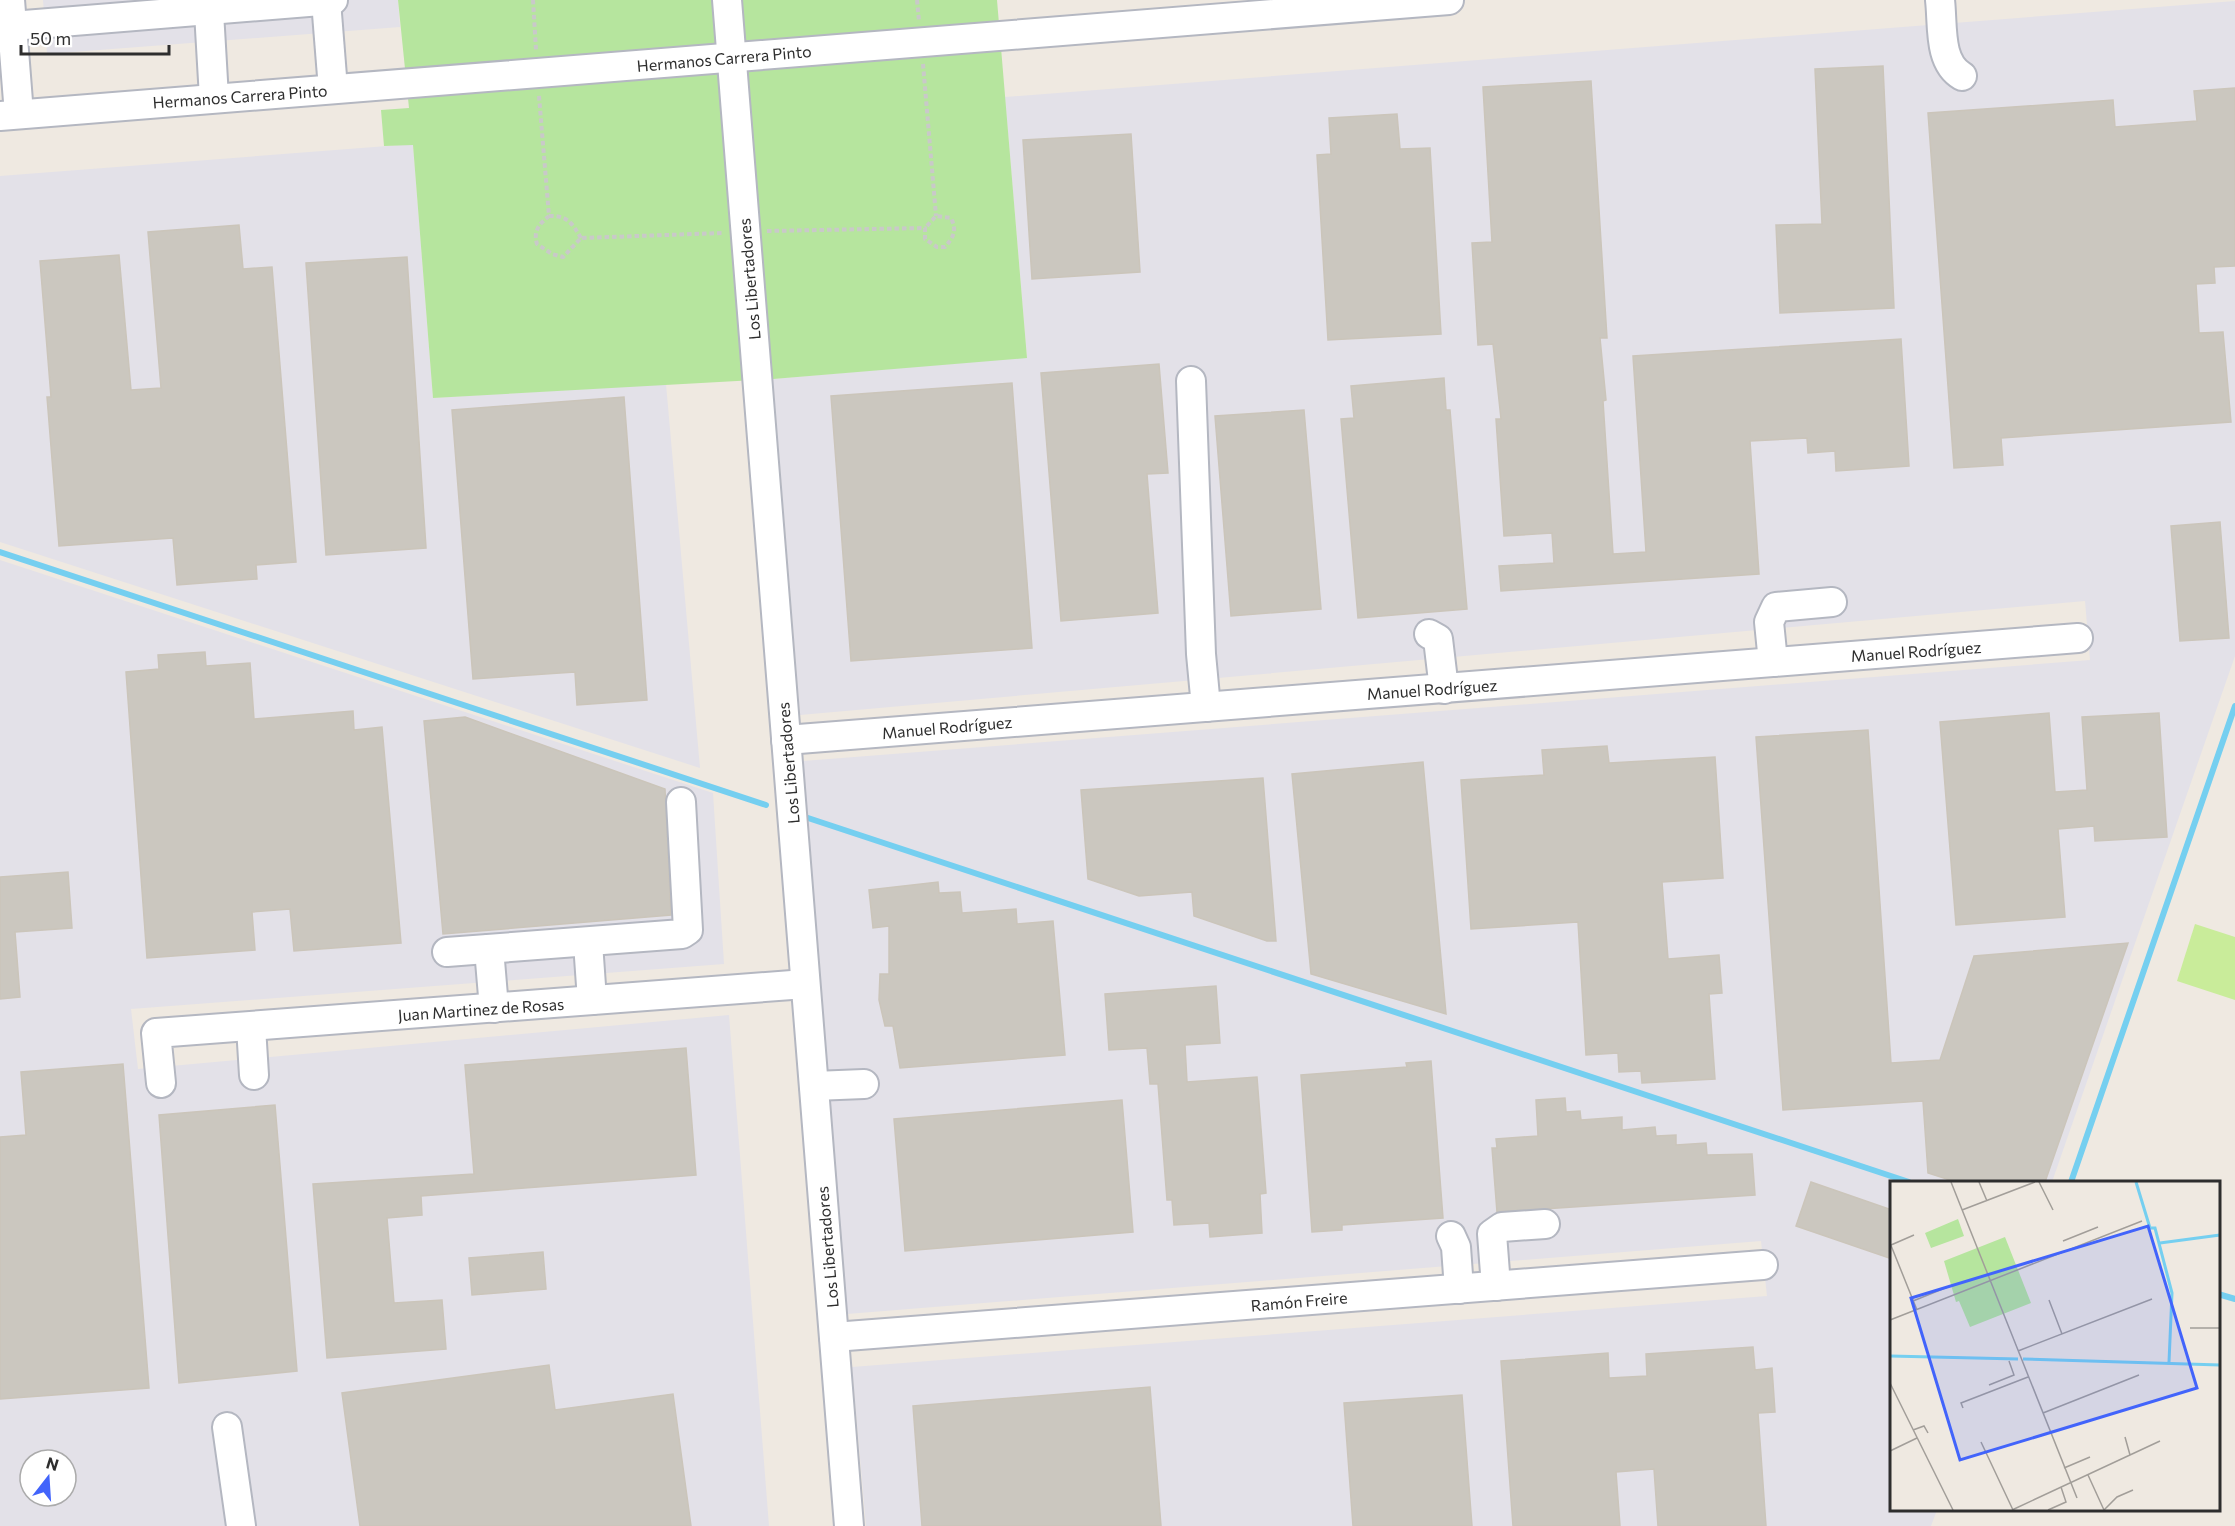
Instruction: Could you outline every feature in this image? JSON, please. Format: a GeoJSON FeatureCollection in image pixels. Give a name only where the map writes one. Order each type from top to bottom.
{"type":"FeatureCollection","features":[{"type":"Feature","properties":{"kind":"street"},"geometry":{"type":"LineString","coordinates":[[10,115],[11,13],[209,12],[333,0]]}},
{"type":"Feature","properties":{"kind":"street","name":"Los Libertadores"},"geometry":{"type":"LineString","coordinates":[[727,0],[849,1526]]}},
{"type":"Feature","properties":{"kind":"street","name":"Hermanos Carrera Pinto"},"geometry":{"type":"LineString","coordinates":[[10,115],[1449,0]]}},
{"type":"Feature","properties":{"kind":"street"},"geometry":{"type":"LineString","coordinates":[[1940,0],[1946,60],[1954,71],[1962,76]]}},
{"type":"Feature","properties":{"kind":"street"},"geometry":{"type":"LineString","coordinates":[[326,1],[333,89]]}},
{"type":"Feature","properties":{"kind":"street"},"geometry":{"type":"LineString","coordinates":[[209,12],[214,98]]}},
{"type":"Feature","properties":{"kind":"street"},"geometry":{"type":"LineString","coordinates":[[1191,381],[1201,654],[1206,707]]}},
{"type":"Feature","properties":{"kind":"street"},"geometry":{"type":"LineString","coordinates":[[1773,662],[1769,622],[1776,607],[1832,602]]}},
{"type":"Feature","properties":{"kind":"street"},"geometry":{"type":"LineString","coordinates":[[1429,634],[1438,639],[1441,646],[1444,688]]}},
{"type":"Feature","properties":{"kind":"street","name":"Manuel Rodríguez"},"geometry":{"type":"LineString","coordinates":[[786,740],[2078,638]]}},
{"type":"Feature","properties":{"kind":"street"},"geometry":{"type":"LineString","coordinates":[[447,952],[682,934],[688,930],[681,802]]}},
{"type":"Feature","properties":{"kind":"street"},"geometry":{"type":"LineString","coordinates":[[588,943],[592,1000]]}},
{"type":"Feature","properties":{"kind":"street"},"geometry":{"type":"LineString","coordinates":[[489,949],[494,1008]]}},
{"type":"Feature","properties":{"kind":"street","name":"Juan Martinez de Rosas"},"geometry":{"type":"LineString","coordinates":[[161,1083],[156,1033],[806,984]]}},
{"type":"Feature","properties":{"kind":"street"},"geometry":{"type":"LineString","coordinates":[[251,1027],[254,1075]]}},
{"type":"Feature","properties":{"kind":"street"},"geometry":{"type":"LineString","coordinates":[[814,1086],[864,1084]]}},
{"type":"Feature","properties":{"kind":"street"},"geometry":{"type":"LineString","coordinates":[[1496,1286],[1492,1234],[1502,1227],[1545,1224]]}},
{"type":"Feature","properties":{"kind":"street"},"geometry":{"type":"LineString","coordinates":[[1451,1236],[1456,1247],[1459,1289]]}},
{"type":"Feature","properties":{"kind":"street","name":"Ramón Freire"},"geometry":{"type":"LineString","coordinates":[[834,1337],[1763,1265]]}},
{"type":"Feature","properties":{"kind":"street"},"geometry":{"type":"LineString","coordinates":[[227,1426],[241,1526]]}},
{"type":"Feature","properties":{"kind":"path"},"geometry":{"type":"LineString","coordinates":[[533,0],[549,216]]}},
{"type":"Feature","properties":{"kind":"path"},"geometry":{"type":"LineString","coordinates":[[917,0],[936,216],[925,228],[925,239],[937,247],[945,247],[953,236],[955,228],[951,218],[936,216]]}},
{"type":"Feature","properties":{"kind":"path"},"geometry":{"type":"LineString","coordinates":[[580,238],[572,222],[562,215],[549,216],[538,225],[535,236],[537,244],[552,254],[563,257],[580,238],[925,228]]}},
{"type":"Feature","properties":{"kind":"shaded area"},"geometry":{"type":"Polygon","coordinates":[[[43,0],[398,0],[400,27],[47,54],[43,0]]]}},
{"type":"Feature","properties":{"kind":"shaded area"},"geometry":{"type":"Polygon","coordinates":[[[2235,1],[2235,656],[2052,1181],[1890,1181],[1890,1511],[1937,1511],[1931,1526],[866,1526],[852,1367],[1767,1296],[1761,1241],[847,1314],[803,761],[2090,660],[2085,601],[800,715],[773,379],[1027,357],[1005,97],[2235,1]]]}},
{"type":"Feature","properties":{"kind":"shaded area"},"geometry":{"type":"Polygon","coordinates":[[[413,144],[433,398],[666,384],[700,768],[0,542],[0,176],[413,144]]]}},
{"type":"Feature","properties":{"kind":"shaded area"},"geometry":{"type":"Polygon","coordinates":[[[0,560],[713,793],[724,964],[131,1009],[138,1069],[729,1015],[769,1526],[0,1526],[0,560]]]}},
{"type":"Feature","properties":{"kind":"green space"},"geometry":{"type":"Polygon","coordinates":[[[398,0],[997,0],[1027,358],[773,379],[433,398],[413,145],[384,146],[381,110],[409,108],[398,0]]]}},
{"type":"Feature","properties":{"kind":"green space"},"geometry":{"type":"Polygon","coordinates":[[[2195,924],[2235,937],[2235,1000],[2177,981],[2195,924]]]}},
{"type":"Feature","properties":{"kind":"building"},"geometry":{"type":"Polygon","coordinates":[[[1883,66],[1894,308],[1780,313],[1776,225],[1822,224],[1815,69],[1883,66]]]}},
{"type":"Feature","properties":{"kind":"building"},"geometry":{"type":"Polygon","coordinates":[[[1591,81],[1607,338],[1600,338],[1606,400],[1603,401],[1613,554],[1646,552],[1633,356],[1901,339],[1909,466],[1836,471],[1835,451],[1808,453],[1807,438],[1750,441],[1759,574],[1501,591],[1499,566],[1554,563],[1552,533],[1504,536],[1496,419],[1501,419],[1493,344],[1478,345],[1472,243],[1492,242],[1483,87],[1591,81]]]}},
{"type":"Feature","properties":{"kind":"building"},"geometry":{"type":"Polygon","coordinates":[[[2235,88],[2235,266],[2214,267],[2215,283],[2196,284],[2199,333],[2223,332],[2231,422],[2001,438],[2003,465],[1954,468],[1928,113],[2113,100],[2115,127],[2197,121],[2194,91],[2235,88]]]}},
{"type":"Feature","properties":{"kind":"building"},"geometry":{"type":"Polygon","coordinates":[[[1397,114],[1400,149],[1430,148],[1441,334],[1328,340],[1317,155],[1331,154],[1329,118],[1397,114]]]}},
{"type":"Feature","properties":{"kind":"building"},"geometry":{"type":"Polygon","coordinates":[[[1131,134],[1140,272],[1032,279],[1023,140],[1131,134]]]}},
{"type":"Feature","properties":{"kind":"building"},"geometry":{"type":"Polygon","coordinates":[[[239,225],[243,269],[272,267],[296,562],[256,565],[257,579],[177,585],[173,538],[59,546],[47,397],[51,397],[40,261],[119,255],[131,390],[161,388],[148,232],[239,225]]]}},
{"type":"Feature","properties":{"kind":"building"},"geometry":{"type":"Polygon","coordinates":[[[407,257],[426,548],[326,555],[306,263],[407,257]]]}},
{"type":"Feature","properties":{"kind":"building"},"geometry":{"type":"Polygon","coordinates":[[[1159,364],[1168,473],[1147,474],[1158,613],[1061,621],[1041,373],[1159,364]]]}},
{"type":"Feature","properties":{"kind":"building"},"geometry":{"type":"Polygon","coordinates":[[[1444,378],[1446,410],[1450,410],[1467,609],[1358,618],[1341,419],[1354,418],[1351,386],[1444,378]]]}},
{"type":"Feature","properties":{"kind":"building"},"geometry":{"type":"Polygon","coordinates":[[[1012,383],[1032,648],[851,661],[831,396],[1012,383]]]}},
{"type":"Feature","properties":{"kind":"building"},"geometry":{"type":"Polygon","coordinates":[[[624,397],[647,700],[577,705],[575,672],[473,679],[452,410],[624,397]]]}},
{"type":"Feature","properties":{"kind":"building"},"geometry":{"type":"Polygon","coordinates":[[[1304,410],[1321,609],[1231,616],[1215,416],[1304,410]]]}},
{"type":"Feature","properties":{"kind":"building"},"geometry":{"type":"Polygon","coordinates":[[[2220,522],[2229,638],[2180,641],[2171,526],[2220,522]]]}},
{"type":"Feature","properties":{"kind":"building"},"geometry":{"type":"Polygon","coordinates":[[[205,652],[206,666],[250,663],[254,719],[353,711],[354,730],[382,727],[401,943],[294,951],[290,909],[252,912],[255,950],[147,958],[126,672],[159,669],[158,655],[205,652]]]}},
{"type":"Feature","properties":{"kind":"building"},"geometry":{"type":"Polygon","coordinates":[[[2049,713],[2055,792],[2087,790],[2082,717],[2159,713],[2167,837],[2095,841],[2094,826],[2058,829],[2065,917],[1956,925],[1940,722],[2049,713]]]}},
{"type":"Feature","properties":{"kind":"building"},"geometry":{"type":"Polygon","coordinates":[[[465,717],[665,789],[671,915],[443,934],[424,721],[465,717]]]}},
{"type":"Feature","properties":{"kind":"building"},"geometry":{"type":"Polygon","coordinates":[[[1868,730],[1891,1063],[1940,1060],[1974,956],[2128,943],[2045,1181],[1953,1181],[1928,1173],[1923,1101],[1783,1110],[1756,737],[1868,730]]]}},
{"type":"Feature","properties":{"kind":"building"},"geometry":{"type":"Polygon","coordinates":[[[1607,746],[1609,763],[1715,757],[1723,878],[1662,882],[1668,959],[1719,955],[1722,993],[1709,994],[1715,1079],[1642,1083],[1641,1071],[1619,1072],[1618,1053],[1586,1055],[1578,922],[1471,929],[1461,780],[1544,775],[1542,750],[1607,746]]]}},
{"type":"Feature","properties":{"kind":"building"},"geometry":{"type":"Polygon","coordinates":[[[1423,762],[1446,1014],[1311,974],[1292,774],[1423,762]]]}},
{"type":"Feature","properties":{"kind":"building"},"geometry":{"type":"Polygon","coordinates":[[[1263,778],[1276,941],[1267,941],[1194,916],[1192,892],[1139,896],[1088,879],[1081,790],[1263,778]]]}},
{"type":"Feature","properties":{"kind":"building"},"geometry":{"type":"Polygon","coordinates":[[[68,872],[72,928],[15,932],[20,997],[0,999],[0,877],[68,872]]]}},
{"type":"Feature","properties":{"kind":"building"},"geometry":{"type":"Polygon","coordinates":[[[938,882],[939,893],[960,892],[962,913],[1016,909],[1017,924],[1053,921],[1065,1055],[900,1068],[893,1026],[885,1026],[879,1000],[880,974],[889,974],[889,926],[873,928],[869,890],[938,882]]]}},
{"type":"Feature","properties":{"kind":"building"},"geometry":{"type":"Polygon","coordinates":[[[1216,986],[1220,1043],[1185,1045],[1187,1082],[1257,1077],[1266,1193],[1260,1194],[1262,1233],[1210,1237],[1209,1223],[1174,1225],[1172,1200],[1167,1200],[1158,1084],[1150,1084],[1147,1048],[1109,1050],[1105,994],[1216,986]]]}},
{"type":"Feature","properties":{"kind":"building"},"geometry":{"type":"Polygon","coordinates":[[[686,1048],[696,1175],[421,1196],[422,1215],[387,1218],[394,1303],[442,1300],[446,1349],[327,1358],[313,1184],[474,1174],[465,1065],[686,1048]]]}},
{"type":"Feature","properties":{"kind":"building"},"geometry":{"type":"Polygon","coordinates":[[[1431,1061],[1443,1218],[1342,1225],[1342,1230],[1312,1232],[1301,1075],[1407,1067],[1406,1063],[1431,1061]]]}},
{"type":"Feature","properties":{"kind":"building"},"geometry":{"type":"Polygon","coordinates":[[[123,1064],[149,1388],[0,1399],[0,1137],[26,1135],[21,1072],[123,1064]]]}},
{"type":"Feature","properties":{"kind":"building"},"geometry":{"type":"Polygon","coordinates":[[[1565,1098],[1566,1112],[1580,1111],[1581,1120],[1622,1117],[1622,1130],[1655,1127],[1656,1136],[1676,1135],[1676,1145],[1706,1143],[1707,1155],[1752,1154],[1755,1195],[1497,1212],[1492,1148],[1497,1148],[1496,1139],[1538,1136],[1536,1100],[1565,1098]]]}},
{"type":"Feature","properties":{"kind":"building"},"geometry":{"type":"Polygon","coordinates":[[[1122,1100],[1133,1232],[905,1251],[894,1119],[1122,1100]]]}},
{"type":"Feature","properties":{"kind":"building"},"geometry":{"type":"Polygon","coordinates":[[[275,1105],[297,1371],[179,1383],[159,1115],[275,1105]]]}},
{"type":"Feature","properties":{"kind":"building"},"geometry":{"type":"Polygon","coordinates":[[[1811,1182],[1890,1209],[1890,1258],[1796,1226],[1811,1182]]]}},
{"type":"Feature","properties":{"kind":"building"},"geometry":{"type":"Polygon","coordinates":[[[543,1252],[546,1289],[472,1295],[469,1258],[543,1252]]]}},
{"type":"Feature","properties":{"kind":"building"},"geometry":{"type":"Polygon","coordinates":[[[1753,1347],[1755,1370],[1772,1368],[1775,1412],[1758,1413],[1766,1526],[1658,1526],[1654,1469],[1616,1472],[1620,1526],[1513,1526],[1501,1361],[1608,1353],[1609,1378],[1647,1376],[1646,1354],[1753,1347]]]}},
{"type":"Feature","properties":{"kind":"building"},"geometry":{"type":"Polygon","coordinates":[[[549,1365],[555,1410],[673,1394],[691,1526],[360,1526],[342,1393],[549,1365]]]}},
{"type":"Feature","properties":{"kind":"building"},"geometry":{"type":"Polygon","coordinates":[[[1150,1387],[1161,1526],[922,1526],[913,1406],[1150,1387]]]}},
{"type":"Feature","properties":{"kind":"building"},"geometry":{"type":"Polygon","coordinates":[[[1462,1395],[1472,1526],[1353,1526],[1344,1403],[1462,1395]]]}},
{"type":"Feature","properties":{"kind":"waterway"},"geometry":{"type":"LineString","coordinates":[[0,552],[766,805]]}},
{"type":"Feature","properties":{"kind":"waterway"},"geometry":{"type":"LineString","coordinates":[[2071,1181],[2235,706]]}},
{"type":"Feature","properties":{"kind":"waterway"},"geometry":{"type":"LineString","coordinates":[[802,816],[1906,1181]]}},
{"type":"Feature","properties":{"kind":"waterway"},"geometry":{"type":"LineString","coordinates":[[2220,1295],[2235,1299]]}}]}
